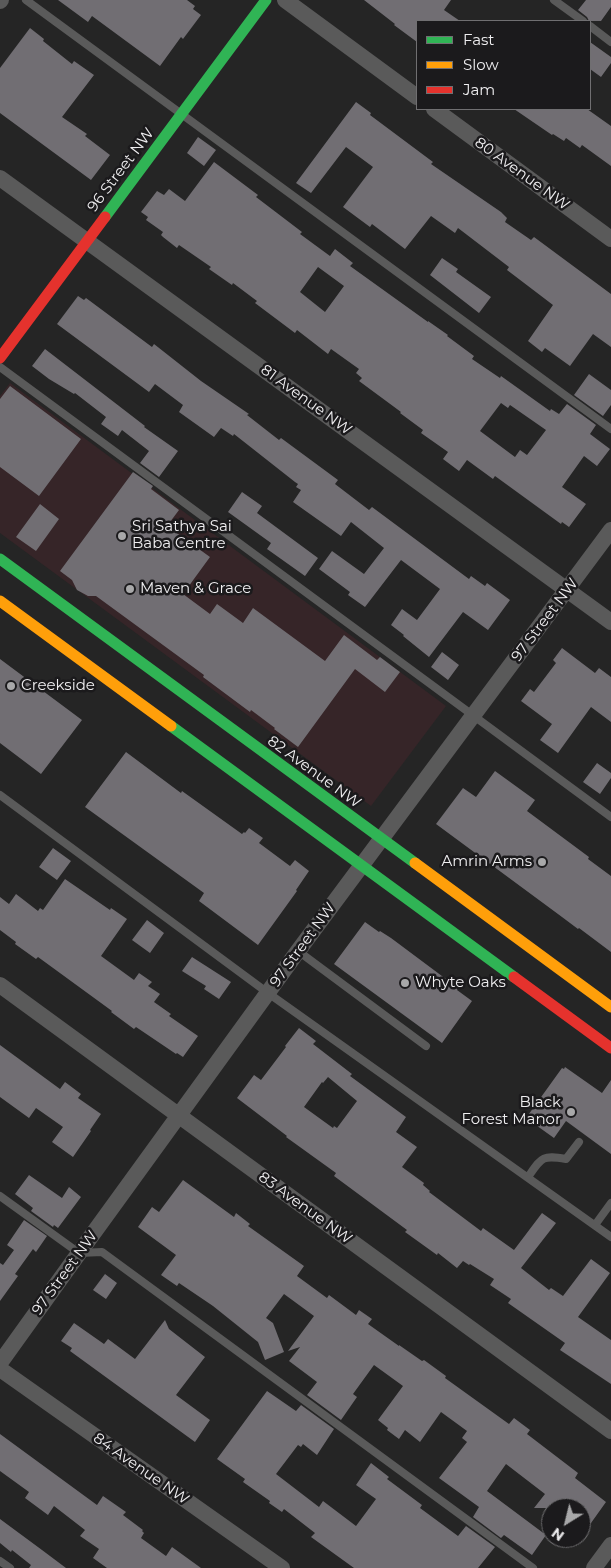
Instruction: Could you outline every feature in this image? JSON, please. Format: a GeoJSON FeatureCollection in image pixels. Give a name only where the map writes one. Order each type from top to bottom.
{"type":"FeatureCollection","features":[{"type":"Feature","properties":{"kind":"main road","name":"96 Street NW"},"geometry":{"type":"LineString","coordinates":[[0,358],[266,0]]}},
{"type":"Feature","properties":{"kind":"main road","name":"82 Avenue NW"},"geometry":{"type":"LineString","coordinates":[[0,559],[611,1007]]}},
{"type":"Feature","properties":{"kind":"main road"},"geometry":{"type":"LineString","coordinates":[[0,601],[611,1048]]}},
{"type":"Feature","properties":{"kind":"street"},"geometry":{"type":"LineString","coordinates":[[285,0],[416,96]]}},
{"type":"Feature","properties":{"kind":"street","name":"80 Avenue NW"},"geometry":{"type":"LineString","coordinates":[[435,110],[611,239]]}},
{"type":"Feature","properties":{"kind":"street","name":"81 Avenue NW"},"geometry":{"type":"LineString","coordinates":[[0,178],[611,622]]}},
{"type":"Feature","properties":{"kind":"street","name":"97 Street NW"},"geometry":{"type":"LineString","coordinates":[[0,1364],[298,951],[611,530]]}},
{"type":"Feature","properties":{"kind":"street","name":"83 Avenue NW"},"geometry":{"type":"LineString","coordinates":[[0,985],[611,1431]]}},
{"type":"Feature","properties":{"kind":"street","name":"84 Avenue NW"},"geometry":{"type":"LineString","coordinates":[[0,1370],[282,1568]]}},
{"type":"Feature","properties":{"kind":"street"},"geometry":{"type":"LineString","coordinates":[[594,1568],[611,1545]]}},
{"type":"Feature","properties":{"kind":"lane"},"geometry":{"type":"LineString","coordinates":[[26,0],[611,429]]}},
{"type":"Feature","properties":{"kind":"lane"},"geometry":{"type":"LineString","coordinates":[[554,0],[582,20]]}},
{"type":"Feature","properties":{"kind":"lane"},"geometry":{"type":"LineString","coordinates":[[591,27],[611,42]]}},
{"type":"Feature","properties":{"kind":"lane"},"geometry":{"type":"LineString","coordinates":[[0,367],[611,816]]}},
{"type":"Feature","properties":{"kind":"lane"},"geometry":{"type":"LineString","coordinates":[[0,795],[268,993],[611,1237]]}},
{"type":"Feature","properties":{"kind":"lane"},"geometry":{"type":"LineString","coordinates":[[298,951],[426,1046]]}},
{"type":"Feature","properties":{"kind":"lane"},"geometry":{"type":"LineString","coordinates":[[528,1177],[540,1160],[550,1157],[566,1159],[579,1142]]}},
{"type":"Feature","properties":{"kind":"lane"},"geometry":{"type":"LineString","coordinates":[[0,1196],[79,1253],[102,1252],[533,1568]]}},
{"type":"Feature","properties":{"kind":"lane"},"geometry":{"type":"LineString","coordinates":[[594,1225],[611,1203]]}},
{"type":"Feature","properties":{"kind":"lane"},"geometry":{"type":"LineString","coordinates":[[0,1561],[10,1568]]}},
{"type":"Feature","properties":{"kind":"shaded area"},"geometry":{"type":"Polygon","coordinates":[[[10,383],[446,706],[371,806],[0,533],[0,396],[10,383]]]}},
{"type":"Feature","properties":{"kind":"building"},"geometry":{"type":"Polygon","coordinates":[[[58,0],[187,0],[195,6],[193,9],[201,15],[183,39],[181,37],[160,66],[92,16],[88,22],[58,0]]]}},
{"type":"Feature","properties":{"kind":"building"},"geometry":{"type":"Polygon","coordinates":[[[364,0],[451,0],[444,10],[459,20],[416,20],[416,41],[364,0]]]}},
{"type":"Feature","properties":{"kind":"building"},"geometry":{"type":"Polygon","coordinates":[[[586,0],[611,0],[611,7],[601,21],[588,20],[578,10],[586,0]]]}},
{"type":"Feature","properties":{"kind":"building"},"geometry":{"type":"Polygon","coordinates":[[[30,28],[72,64],[74,61],[94,75],[62,117],[87,134],[85,136],[110,155],[91,180],[0,113],[0,68],[30,28]]]}},
{"type":"Feature","properties":{"kind":"building"},"geometry":{"type":"Polygon","coordinates":[[[591,43],[611,57],[611,63],[601,77],[591,70],[591,43]]]}},
{"type":"Feature","properties":{"kind":"building"},"geometry":{"type":"Polygon","coordinates":[[[356,102],[371,113],[370,115],[433,162],[431,164],[501,212],[507,218],[505,222],[531,240],[534,237],[611,294],[611,347],[593,334],[570,366],[545,348],[542,352],[528,341],[553,305],[507,270],[509,267],[458,228],[455,233],[431,216],[405,249],[372,224],[370,227],[343,207],[373,167],[346,147],[311,193],[296,183],[356,102]]]}},
{"type":"Feature","properties":{"kind":"building"},"geometry":{"type":"Polygon","coordinates":[[[515,110],[588,110],[611,126],[611,166],[582,145],[580,148],[566,138],[564,141],[515,110]]]}},
{"type":"Feature","properties":{"kind":"building"},"geometry":{"type":"Polygon","coordinates":[[[198,137],[216,150],[204,166],[187,153],[198,137]]]}},
{"type":"Feature","properties":{"kind":"building"},"geometry":{"type":"Polygon","coordinates":[[[214,162],[258,195],[256,197],[302,232],[300,234],[330,256],[335,249],[353,263],[350,266],[448,335],[474,356],[472,359],[500,378],[501,376],[550,411],[551,409],[559,414],[567,404],[596,425],[590,434],[610,449],[597,466],[584,456],[562,487],[586,504],[569,527],[562,522],[561,524],[495,476],[493,479],[467,460],[459,471],[443,459],[448,452],[421,433],[423,430],[359,381],[362,378],[356,373],[359,369],[331,349],[328,354],[297,330],[295,333],[255,303],[257,301],[233,283],[232,285],[209,269],[211,267],[179,245],[177,248],[161,235],[163,232],[146,220],[148,217],[141,212],[157,191],[164,195],[169,189],[185,201],[214,162]],[[318,267],[300,292],[325,312],[344,286],[318,267]],[[501,403],[480,431],[515,457],[520,450],[527,455],[546,430],[510,405],[508,408],[501,403]]]}},
{"type":"Feature","properties":{"kind":"building"},"geometry":{"type":"Polygon","coordinates":[[[442,258],[458,269],[456,272],[491,297],[479,313],[430,275],[442,258]]]}},
{"type":"Feature","properties":{"kind":"building"},"geometry":{"type":"Polygon","coordinates":[[[78,296],[84,300],[86,298],[152,347],[154,344],[201,381],[249,414],[247,415],[279,440],[281,438],[338,480],[335,484],[369,510],[372,507],[469,579],[471,576],[485,586],[487,583],[510,600],[488,630],[463,612],[429,657],[391,625],[402,609],[417,620],[440,589],[401,560],[365,607],[348,595],[350,592],[319,569],[332,551],[364,574],[384,548],[351,522],[341,536],[293,502],[301,490],[296,487],[298,484],[234,434],[233,436],[221,428],[214,437],[179,412],[183,405],[155,384],[149,392],[57,324],[78,296]]]}},
{"type":"Feature","properties":{"kind":"building"},"geometry":{"type":"Polygon","coordinates":[[[45,349],[144,427],[178,451],[159,477],[140,463],[149,451],[122,430],[118,436],[101,424],[106,417],[75,393],[49,379],[32,366],[45,349]]]}},
{"type":"Feature","properties":{"kind":"building"},"geometry":{"type":"Polygon","coordinates":[[[589,374],[611,390],[611,405],[603,416],[574,395],[589,374]]]}},
{"type":"Feature","properties":{"kind":"building"},"geometry":{"type":"Polygon","coordinates":[[[10,386],[81,439],[39,496],[0,467],[0,399],[10,386]]]}},
{"type":"Feature","properties":{"kind":"building"},"geometry":{"type":"Polygon","coordinates":[[[133,472],[153,486],[151,489],[179,510],[167,526],[210,557],[183,594],[210,614],[217,604],[243,623],[253,608],[325,661],[344,635],[377,660],[380,657],[400,672],[385,692],[355,669],[298,747],[96,596],[88,596],[77,590],[72,580],[60,571],[133,472]]]}},
{"type":"Feature","properties":{"kind":"building"},"geometry":{"type":"Polygon","coordinates":[[[242,492],[262,506],[257,513],[318,558],[305,576],[267,549],[271,543],[228,512],[242,492]]]}},
{"type":"Feature","properties":{"kind":"building"},"geometry":{"type":"Polygon","coordinates":[[[40,504],[59,519],[36,551],[16,537],[40,504]]]}},
{"type":"Feature","properties":{"kind":"building"},"geometry":{"type":"Polygon","coordinates":[[[562,648],[595,673],[599,668],[611,677],[611,722],[591,707],[558,753],[540,740],[552,724],[521,701],[530,689],[534,692],[556,663],[553,660],[562,648]]]}},
{"type":"Feature","properties":{"kind":"building"},"geometry":{"type":"Polygon","coordinates":[[[442,652],[459,665],[448,680],[431,667],[442,652]]]}},
{"type":"Feature","properties":{"kind":"building"},"geometry":{"type":"Polygon","coordinates":[[[0,659],[82,720],[41,774],[0,743],[0,659]]]}},
{"type":"Feature","properties":{"kind":"building"},"geometry":{"type":"Polygon","coordinates":[[[126,752],[181,793],[182,791],[242,834],[249,828],[263,838],[259,843],[290,866],[295,860],[309,871],[258,945],[199,901],[204,893],[85,807],[126,752]]]}},
{"type":"Feature","properties":{"kind":"building"},"geometry":{"type":"Polygon","coordinates":[[[597,763],[611,773],[611,778],[600,794],[583,782],[597,763]]]}},
{"type":"Feature","properties":{"kind":"building"},"geometry":{"type":"Polygon","coordinates":[[[495,771],[535,800],[527,811],[589,857],[588,859],[611,876],[611,952],[436,824],[463,788],[476,797],[495,771]]]}},
{"type":"Feature","properties":{"kind":"building"},"geometry":{"type":"Polygon","coordinates":[[[53,848],[71,861],[57,880],[39,867],[53,848]]]}},
{"type":"Feature","properties":{"kind":"building"},"geometry":{"type":"Polygon","coordinates":[[[65,879],[110,910],[111,908],[127,919],[101,956],[134,980],[139,973],[152,982],[148,986],[160,994],[154,1002],[171,1014],[169,1016],[198,1036],[183,1057],[136,1027],[134,1029],[38,957],[36,959],[15,944],[16,942],[0,930],[0,897],[9,904],[16,894],[38,911],[40,908],[43,910],[65,879]]]}},
{"type":"Feature","properties":{"kind":"building"},"geometry":{"type":"Polygon","coordinates":[[[147,920],[164,933],[150,953],[132,940],[147,920]]]}},
{"type":"Feature","properties":{"kind":"building","name":"Whyte Oaks"},"geometry":{"type":"Polygon","coordinates":[[[365,922],[391,938],[458,988],[457,990],[472,1001],[442,1043],[334,964],[365,922]]]}},
{"type":"Feature","properties":{"kind":"building"},"geometry":{"type":"Polygon","coordinates":[[[192,957],[231,982],[219,999],[204,989],[206,986],[182,971],[192,957]]]}},
{"type":"Feature","properties":{"kind":"building"},"geometry":{"type":"Polygon","coordinates":[[[299,1028],[316,1041],[313,1044],[352,1074],[350,1076],[406,1117],[396,1132],[417,1147],[402,1167],[424,1183],[423,1185],[429,1192],[481,1231],[483,1228],[514,1250],[542,1213],[556,1223],[521,1268],[549,1290],[551,1288],[563,1296],[591,1259],[610,1273],[578,1317],[611,1340],[611,1384],[560,1350],[565,1343],[508,1303],[511,1299],[490,1285],[494,1279],[463,1261],[457,1268],[438,1253],[437,1255],[405,1232],[407,1230],[334,1176],[336,1173],[237,1098],[254,1075],[261,1080],[299,1028]],[[328,1077],[322,1082],[304,1107],[333,1128],[334,1126],[337,1128],[357,1101],[328,1077]]]}},
{"type":"Feature","properties":{"kind":"building"},"geometry":{"type":"Polygon","coordinates":[[[0,1045],[60,1089],[65,1082],[81,1094],[78,1098],[101,1114],[73,1157],[52,1142],[63,1127],[36,1108],[29,1118],[0,1097],[0,1045]]]}},
{"type":"Feature","properties":{"kind":"building","name":"Black Forest Manor"},"geometry":{"type":"Polygon","coordinates":[[[565,1067],[602,1093],[611,1080],[611,1154],[566,1121],[554,1138],[526,1118],[562,1068],[564,1069],[565,1067]]]}},
{"type":"Feature","properties":{"kind":"building"},"geometry":{"type":"Polygon","coordinates":[[[29,1175],[62,1198],[69,1187],[81,1197],[58,1228],[54,1225],[53,1227],[31,1211],[33,1208],[15,1194],[29,1175]]]}},
{"type":"Feature","properties":{"kind":"building"},"geometry":{"type":"Polygon","coordinates":[[[183,1180],[234,1217],[236,1213],[250,1224],[248,1226],[304,1266],[297,1276],[327,1298],[329,1295],[356,1315],[359,1310],[372,1319],[368,1324],[422,1361],[424,1360],[446,1376],[445,1378],[509,1424],[514,1418],[530,1430],[527,1434],[578,1473],[575,1478],[606,1502],[591,1523],[591,1498],[542,1498],[545,1494],[506,1464],[487,1491],[541,1531],[541,1542],[532,1555],[504,1535],[501,1538],[473,1517],[479,1507],[439,1478],[467,1442],[462,1438],[467,1431],[441,1412],[420,1442],[405,1430],[399,1439],[378,1420],[403,1386],[374,1365],[353,1394],[357,1397],[341,1420],[307,1395],[317,1382],[289,1361],[300,1347],[288,1351],[314,1316],[284,1294],[266,1318],[273,1323],[284,1352],[265,1360],[258,1342],[213,1306],[179,1283],[177,1286],[161,1275],[176,1255],[138,1227],[152,1207],[159,1212],[183,1180]]]}},
{"type":"Feature","properties":{"kind":"building"},"geometry":{"type":"Polygon","coordinates":[[[24,1220],[47,1236],[36,1252],[33,1249],[15,1274],[18,1276],[0,1301],[0,1263],[3,1265],[14,1250],[7,1245],[24,1220]]]}},
{"type":"Feature","properties":{"kind":"building"},"geometry":{"type":"Polygon","coordinates":[[[105,1274],[117,1283],[106,1299],[93,1290],[105,1274]]]}},
{"type":"Feature","properties":{"kind":"building"},"geometry":{"type":"Polygon","coordinates":[[[165,1320],[169,1329],[205,1357],[176,1395],[210,1420],[195,1442],[70,1351],[72,1348],[61,1341],[74,1323],[104,1344],[108,1339],[135,1359],[165,1320]]]}},
{"type":"Feature","properties":{"kind":"building"},"geometry":{"type":"Polygon","coordinates":[[[267,1391],[296,1411],[301,1405],[334,1429],[317,1455],[303,1444],[301,1447],[298,1445],[276,1474],[319,1507],[323,1501],[356,1526],[376,1499],[356,1485],[371,1463],[389,1477],[387,1479],[422,1505],[420,1508],[458,1536],[466,1526],[495,1547],[478,1568],[354,1568],[311,1537],[315,1533],[284,1509],[282,1512],[269,1503],[270,1501],[243,1482],[245,1479],[217,1459],[267,1391]]]}},
{"type":"Feature","properties":{"kind":"building"},"geometry":{"type":"Polygon","coordinates":[[[0,1434],[97,1505],[103,1496],[126,1512],[123,1515],[143,1530],[144,1533],[141,1538],[166,1556],[172,1547],[201,1568],[107,1568],[93,1558],[99,1549],[80,1536],[85,1530],[54,1506],[48,1515],[25,1498],[29,1492],[0,1471],[0,1434]]]}},
{"type":"Feature","properties":{"kind":"building"},"geometry":{"type":"Polygon","coordinates":[[[541,1499],[541,1508],[534,1508],[541,1499]]]}},
{"type":"Feature","properties":{"kind":"building"},"geometry":{"type":"Polygon","coordinates":[[[0,1519],[66,1568],[29,1568],[31,1565],[0,1543],[0,1519]]]}},
{"type":"Feature","properties":{"kind":"traffic: fast"},"geometry":{"type":"LineString","coordinates":[[105,217],[266,0]]}},
{"type":"Feature","properties":{"kind":"traffic: fast"},"geometry":{"type":"LineString","coordinates":[[0,559],[415,863]]}},
{"type":"Feature","properties":{"kind":"traffic: fast"},"geometry":{"type":"LineString","coordinates":[[171,726],[514,977]]}},
{"type":"Feature","properties":{"kind":"traffic: slow"},"geometry":{"type":"LineString","coordinates":[[0,601],[171,726]]}},
{"type":"Feature","properties":{"kind":"traffic: slow"},"geometry":{"type":"LineString","coordinates":[[415,863],[611,1007]]}},
{"type":"Feature","properties":{"kind":"traffic: jam"},"geometry":{"type":"LineString","coordinates":[[0,358],[105,217]]}},
{"type":"Feature","properties":{"kind":"traffic: jam"},"geometry":{"type":"LineString","coordinates":[[514,977],[611,1048]]}},
{"type":"Feature","properties":{"kind":"place","name":"Sri Sathya Sai Baba Centre"},"geometry":{"type":"Point","coordinates":[122,536]}},
{"type":"Feature","properties":{"kind":"place","name":"Maven & Grace"},"geometry":{"type":"Point","coordinates":[130,589]}},
{"type":"Feature","properties":{"kind":"place","name":"Creekside"},"geometry":{"type":"Point","coordinates":[11,686]}},
{"type":"Feature","properties":{"kind":"place","name":"Amrin Arms"},"geometry":{"type":"Point","coordinates":[542,862]}},
{"type":"Feature","properties":{"kind":"place","name":"Whyte Oaks"},"geometry":{"type":"Point","coordinates":[405,983]}},
{"type":"Feature","properties":{"kind":"place","name":"Black Forest Manor"},"geometry":{"type":"Point","coordinates":[571,1112]}}]}
